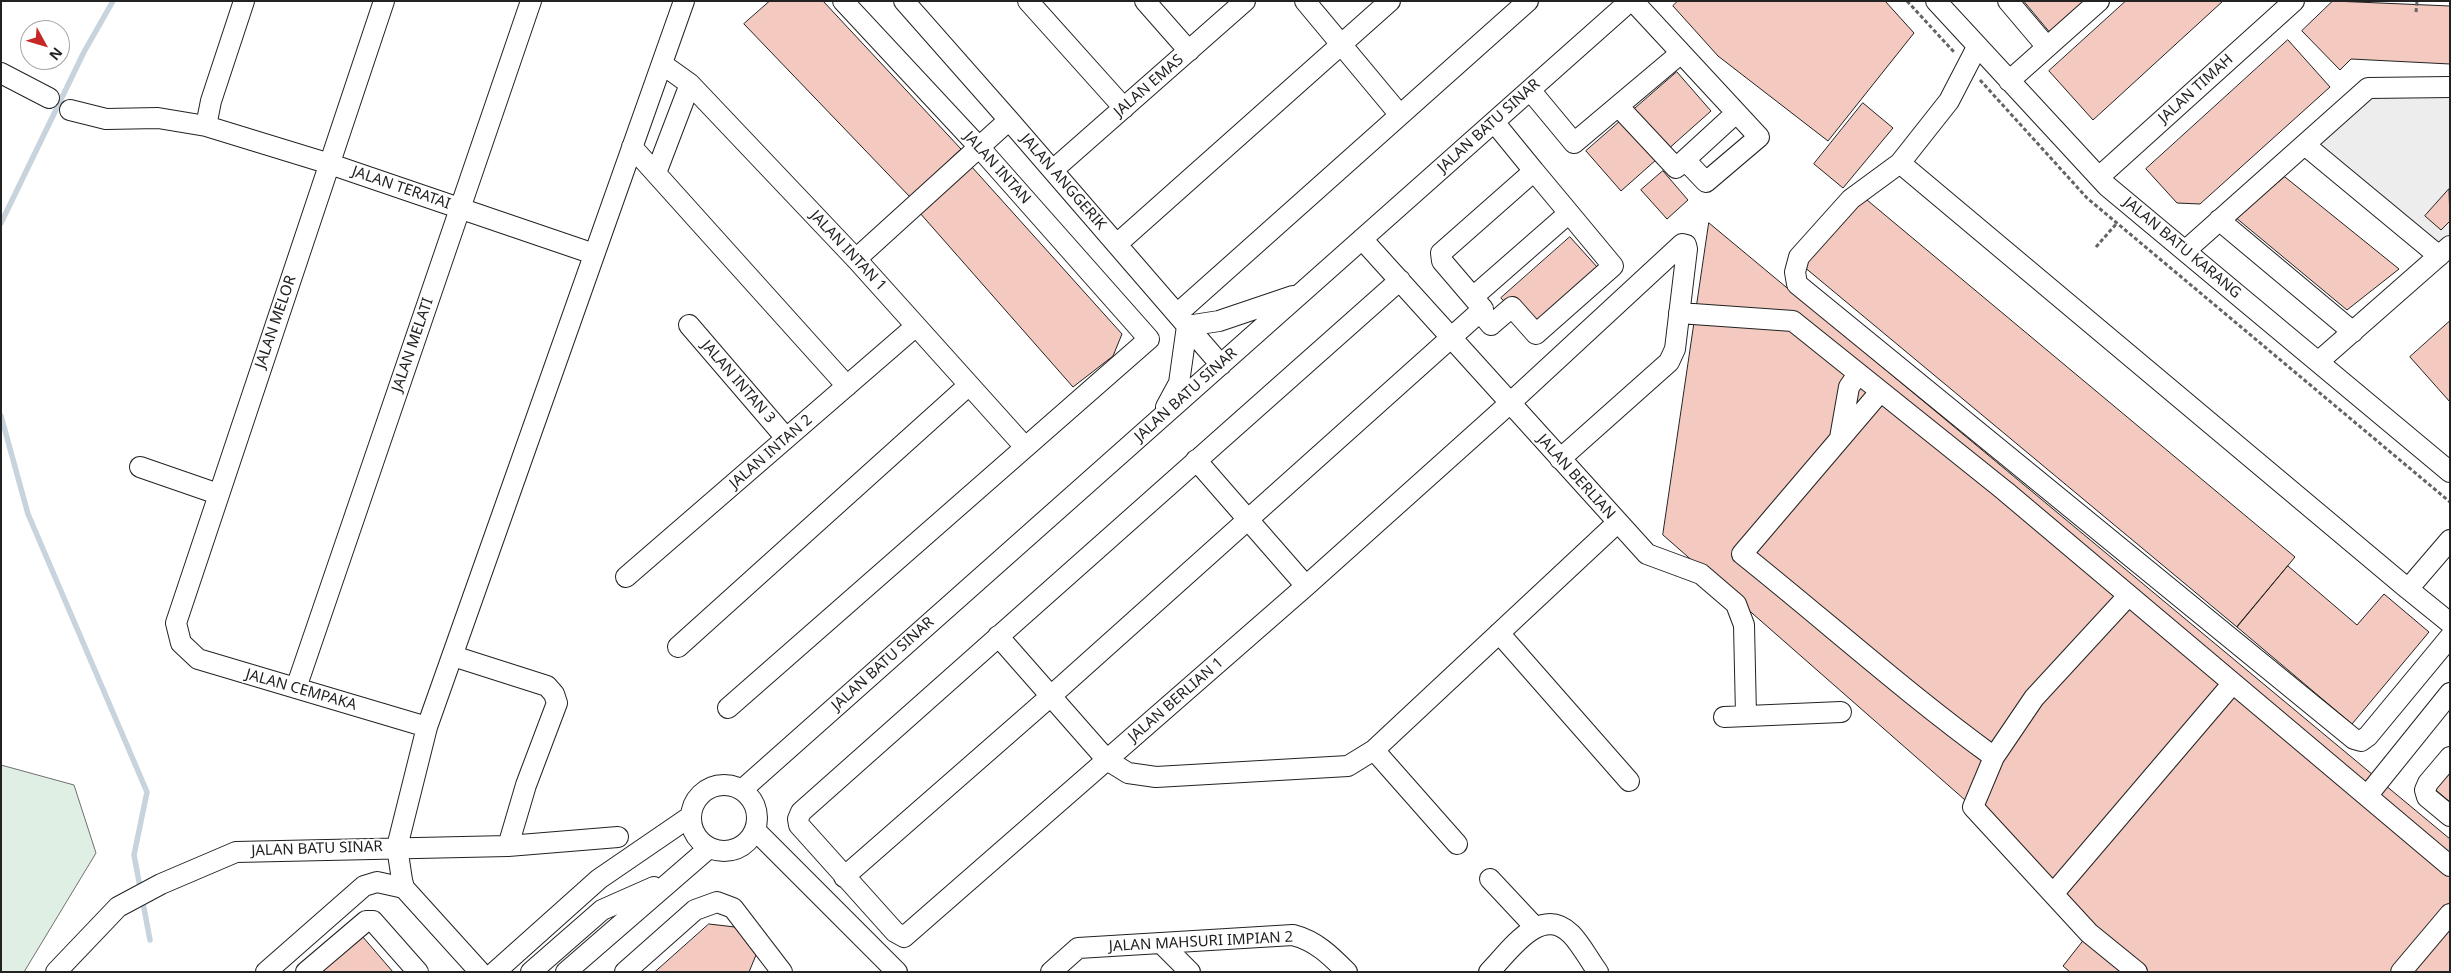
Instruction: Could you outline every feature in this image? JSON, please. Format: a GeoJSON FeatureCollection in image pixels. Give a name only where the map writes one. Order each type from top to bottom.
{"type":"FeatureCollection","features":[{"type":"Feature","properties":{"kind":"street"},"geometry":{"type":"LineString","coordinates":[[206,126],[211,101],[244,1]]}},
{"type":"Feature","properties":{"kind":"street","name":"JALAN MELOR"},"geometry":{"type":"LineString","coordinates":[[181,643],[176,623],[384,1]]}},
{"type":"Feature","properties":{"kind":"street","name":"JALAN MELATI"},"geometry":{"type":"LineString","coordinates":[[296,688],[531,1]]}},
{"type":"Feature","properties":{"kind":"street"},"geometry":{"type":"LineString","coordinates":[[480,972],[404,888],[397,847],[427,726],[684,1]]}},
{"type":"Feature","properties":{"kind":"street","name":"JALAN INTAN"},"geometry":{"type":"LineString","coordinates":[[843,1],[979,147],[1149,339],[1026,447]]}},
{"type":"Feature","properties":{"kind":"street","name":"JALAN ANGGERIK"},"geometry":{"type":"LineString","coordinates":[[904,1],[1054,170],[1221,364]]}},
{"type":"Feature","properties":{"kind":"street"},"geometry":{"type":"LineString","coordinates":[[1028,1],[1124,108]]}},
{"type":"Feature","properties":{"kind":"street"},"geometry":{"type":"LineString","coordinates":[[1145,1],[1189,51]]}},
{"type":"Feature","properties":{"kind":"street","name":"JALAN EMAS"},"geometry":{"type":"LineString","coordinates":[[1054,170],[1245,1]]}},
{"type":"Feature","properties":{"kind":"street"},"geometry":{"type":"LineString","coordinates":[[1305,1],[1400,116]]}},
{"type":"Feature","properties":{"kind":"street"},"geometry":{"type":"LineString","coordinates":[[1117,244],[1390,1]]}},
{"type":"Feature","properties":{"kind":"street"},"geometry":{"type":"LineString","coordinates":[[1160,419],[1179,383],[1182,320],[1400,116],[1528,1]]}},
{"type":"Feature","properties":{"kind":"street"},"geometry":{"type":"LineString","coordinates":[[1632,1],[1759,137],[1706,182],[1685,160]]}},
{"type":"Feature","properties":{"kind":"street","name":"JALAN BATU SINAR"},"geometry":{"type":"LineString","coordinates":[[743,789],[1632,1]]}},
{"type":"Feature","properties":{"kind":"street","name":"JALAN BATU KARANG"},"geometry":{"type":"LineString","coordinates":[[1936,1],[2008,81],[2099,177],[2450,472]]}},
{"type":"Feature","properties":{"kind":"street"},"geometry":{"type":"LineString","coordinates":[[2008,1],[2047,47]]}},
{"type":"Feature","properties":{"kind":"street"},"geometry":{"type":"LineString","coordinates":[[2008,81],[2099,1]]}},
{"type":"Feature","properties":{"kind":"street","name":"JALAN TIMAH"},"geometry":{"type":"LineString","coordinates":[[2099,177],[2294,1]]}},
{"type":"Feature","properties":{"kind":"street"},"geometry":{"type":"LineString","coordinates":[[1977,47],[1949,101],[1900,163],[1851,198],[1799,257],[1795,272],[1797,284],[2354,739],[2361,740],[2368,736],[2450,638]]}},
{"type":"Feature","properties":{"kind":"street"},"geometry":{"type":"LineString","coordinates":[[1530,90],[1574,143],[1681,53]]}},
{"type":"Feature","properties":{"kind":"street","name":"JALAN INTAN 1"},"geometry":{"type":"LineString","coordinates":[[662,64],[690,84],[856,259],[1026,447]]}},
{"type":"Feature","properties":{"kind":"street"},"geometry":{"type":"LineString","coordinates":[[1,72],[49,98]]}},
{"type":"Feature","properties":{"kind":"street"},"geometry":{"type":"LineString","coordinates":[[656,173],[690,84]]}},
{"type":"Feature","properties":{"kind":"street"},"geometry":{"type":"LineString","coordinates":[[2185,251],[2368,88],[2450,87]]}},
{"type":"Feature","properties":{"kind":"street"},"geometry":{"type":"LineString","coordinates":[[1618,106],[1676,168],[1736,113]]}},
{"type":"Feature","properties":{"kind":"street","name":"JALAN TERATAI"},"geometry":{"type":"LineString","coordinates":[[70,110],[106,119],[158,118],[206,126],[330,164],[594,254]]}},
{"type":"Feature","properties":{"kind":"street"},"geometry":{"type":"LineString","coordinates":[[856,259],[1009,120]]}},
{"type":"Feature","properties":{"kind":"street"},"geometry":{"type":"LineString","coordinates":[[1494,122],[1534,170],[1613,266],[1536,334],[1512,307],[1491,325],[1442,261],[1441,253],[1534,170]]}},
{"type":"Feature","properties":{"kind":"street"},"geometry":{"type":"LineString","coordinates":[[2305,144],[2444,251],[2318,362]]}},
{"type":"Feature","properties":{"kind":"street"},"geometry":{"type":"LineString","coordinates":[[632,147],[847,386]]}},
{"type":"Feature","properties":{"kind":"street"},"geometry":{"type":"LineString","coordinates":[[1900,163],[2450,623]]}},
{"type":"Feature","properties":{"kind":"street"},"geometry":{"type":"LineString","coordinates":[[1400,280],[801,812],[798,819],[799,825],[844,877],[1052,696],[1247,519],[1452,338],[1476,305],[1569,213]]}},
{"type":"Feature","properties":{"kind":"street"},"geometry":{"type":"LineString","coordinates":[[2220,220],[2353,332]]}},
{"type":"Feature","properties":{"kind":"street","name":"JALAN BERLIAN"},"geometry":{"type":"LineString","coordinates":[[1362,239],[1646,554],[1701,574],[1736,604],[1744,625],[1746,715]]}},
{"type":"Feature","properties":{"kind":"street","name":"JALAN BERLIAN 1"},"geometry":{"type":"LineString","coordinates":[[844,877],[895,932],[904,937],[1306,586],[1509,404],[1682,244],[1686,245],[1687,250],[1679,313]]}},
{"type":"Feature","properties":{"kind":"street"},"geometry":{"type":"LineString","coordinates":[[1182,320],[1218,320],[1301,293]]}},
{"type":"Feature","properties":{"kind":"street"},"geometry":{"type":"LineString","coordinates":[[1560,460],[1669,362],[1675,349],[1679,313],[1793,321],[2005,491],[2450,866]]}},
{"type":"Feature","properties":{"kind":"street","name":"JALAN INTAN 3"},"geometry":{"type":"LineString","coordinates":[[689,325],[786,438]]}},
{"type":"Feature","properties":{"kind":"street","name":"JALAN INTAN 2"},"geometry":{"type":"LineString","coordinates":[[626,577],[916,326]]}},
{"type":"Feature","properties":{"kind":"street"},"geometry":{"type":"LineString","coordinates":[[1840,439],[1849,387],[1858,374]]}},
{"type":"Feature","properties":{"kind":"street"},"geometry":{"type":"LineString","coordinates":[[678,647],[969,385]]}},
{"type":"Feature","properties":{"kind":"street"},"geometry":{"type":"LineString","coordinates":[[1880,392],[1742,554],[1826,621],[1950,725],[1994,757]]}},
{"type":"Feature","properties":{"kind":"street"},"geometry":{"type":"LineString","coordinates":[[728,708],[1026,447]]}},
{"type":"Feature","properties":{"kind":"street"},"geometry":{"type":"LineString","coordinates":[[1196,460],[1306,586]]}},
{"type":"Feature","properties":{"kind":"street"},"geometry":{"type":"LineString","coordinates":[[140,467],[218,494]]}},
{"type":"Feature","properties":{"kind":"street"},"geometry":{"type":"LineString","coordinates":[[998,636],[1107,760],[1128,773],[1156,778],[1348,766],[1374,750],[1617,523]]}},
{"type":"Feature","properties":{"kind":"street"},"geometry":{"type":"LineString","coordinates":[[2408,589],[2449,541]]}},
{"type":"Feature","properties":{"kind":"street"},"geometry":{"type":"LineString","coordinates":[[2128,596],[2034,698],[1994,757],[1974,807],[2089,932],[2137,972]]}},
{"type":"Feature","properties":{"kind":"street"},"geometry":{"type":"LineString","coordinates":[[1499,633],[1629,781]]}},
{"type":"Feature","properties":{"kind":"street","name":"JALAN CEMPAKA"},"geometry":{"type":"LineString","coordinates":[[181,643],[198,659],[427,726]]}},
{"type":"Feature","properties":{"kind":"street"},"geometry":{"type":"LineString","coordinates":[[453,656],[547,686],[554,694],[557,703],[526,785],[508,846]]}},
{"type":"Feature","properties":{"kind":"street"},"geometry":{"type":"LineString","coordinates":[[2053,894],[2233,683]]}},
{"type":"Feature","properties":{"kind":"street"},"geometry":{"type":"LineString","coordinates":[[2367,796],[2450,693]]}},
{"type":"Feature","properties":{"kind":"street"},"geometry":{"type":"LineString","coordinates":[[1724,717],[1841,712]]}},
{"type":"Feature","properties":{"kind":"street"},"geometry":{"type":"LineString","coordinates":[[1374,750],[1458,844]]}},
{"type":"Feature","properties":{"kind":"street"},"geometry":{"type":"LineString","coordinates":[[2450,756],[2428,783],[2425,790],[2428,797],[2450,816]]}},
{"type":"Feature","properties":{"kind":"street"},"geometry":{"type":"LineString","coordinates":[[720,784],[732,785],[743,789],[750,796],[758,812],[756,831],[750,840],[731,851],[709,848],[695,835],[691,816],[697,800],[709,788],[720,784]]}},
{"type":"Feature","properties":{"kind":"street"},"geometry":{"type":"LineString","coordinates":[[495,972],[599,879],[691,816]]}},
{"type":"Feature","properties":{"kind":"street"},"geometry":{"type":"LineString","coordinates":[[756,831],[897,972]]}},
{"type":"Feature","properties":{"kind":"street","name":"JALAN BATU SINAR"},"geometry":{"type":"LineString","coordinates":[[56,972],[118,907],[160,884],[236,852],[508,846],[618,838]]}},
{"type":"Feature","properties":{"kind":"street"},"geometry":{"type":"LineString","coordinates":[[566,972],[709,848]]}},
{"type":"Feature","properties":{"kind":"street"},"geometry":{"type":"LineString","coordinates":[[531,972],[602,910],[674,878]]}},
{"type":"Feature","properties":{"kind":"street"},"geometry":{"type":"LineString","coordinates":[[1490,879],[1534,926]]}},
{"type":"Feature","properties":{"kind":"street"},"geometry":{"type":"LineString","coordinates":[[266,972],[364,886],[377,882],[404,888]]}},
{"type":"Feature","properties":{"kind":"street"},"geometry":{"type":"LineString","coordinates":[[625,972],[695,910],[717,902],[733,908],[777,970]]}},
{"type":"Feature","properties":{"kind":"street"},"geometry":{"type":"LineString","coordinates":[[2401,972],[2450,914]]}},
{"type":"Feature","properties":{"kind":"street"},"geometry":{"type":"LineString","coordinates":[[306,972],[366,921],[373,921],[418,972]]}},
{"type":"Feature","properties":{"kind":"street"},"geometry":{"type":"LineString","coordinates":[[1489,972],[1534,926],[1551,924],[1562,927],[1572,935],[1598,972]]}},
{"type":"Feature","properties":{"kind":"street","name":"JALAN MAHSURI IMPIAN 2"},"geometry":{"type":"LineString","coordinates":[[1051,972],[1078,948],[1293,935],[1307,938],[1326,950],[1347,972]]}},
{"type":"Feature","properties":{"kind":"street"},"geometry":{"type":"LineString","coordinates":[[1162,944],[1190,972]]}},
{"type":"Feature","properties":{"kind":"path"},"geometry":{"type":"LineString","coordinates":[[1906,1],[2087,198],[2450,502]]}},
{"type":"Feature","properties":{"kind":"path"},"geometry":{"type":"LineString","coordinates":[[2416,1],[2416,12]]}},
{"type":"Feature","properties":{"kind":"path"},"geometry":{"type":"LineString","coordinates":[[2096,247],[2117,223]]}},
{"type":"Feature","properties":{"kind":"green space"},"geometry":{"type":"Polygon","coordinates":[[[1,765],[74,785],[96,853],[24,972],[1,972],[1,765]]]}},
{"type":"Feature","properties":{"kind":"shaded area"},"geometry":{"type":"Polygon","coordinates":[[[2450,87],[2450,246],[2439,256],[2305,145],[2368,88],[2450,87]]]}},
{"type":"Feature","properties":{"kind":"building"},"geometry":{"type":"Polygon","coordinates":[[[770,1],[823,1],[961,149],[910,197],[744,24],[770,1]]]}},
{"type":"Feature","properties":{"kind":"building"},"geometry":{"type":"Polygon","coordinates":[[[1678,1],[1885,1],[1914,33],[1828,141],[1718,56],[1673,6],[1678,1]]]}},
{"type":"Feature","properties":{"kind":"building"},"geometry":{"type":"Polygon","coordinates":[[[2024,1],[2085,1],[2050,32],[2024,1]]]}},
{"type":"Feature","properties":{"kind":"building"},"geometry":{"type":"Polygon","coordinates":[[[2126,1],[2223,1],[2093,120],[2049,71],[2126,1]]]}},
{"type":"Feature","properties":{"kind":"building"},"geometry":{"type":"Polygon","coordinates":[[[2333,1],[2450,6],[2450,64],[2351,59],[2340,70],[2302,31],[2333,1]]]}},
{"type":"Feature","properties":{"kind":"building"},"geometry":{"type":"Polygon","coordinates":[[[2288,40],[2330,87],[2200,204],[2177,203],[2146,169],[2288,40]]]}},
{"type":"Feature","properties":{"kind":"building"},"geometry":{"type":"Polygon","coordinates":[[[1677,72],[1711,111],[1621,191],[1586,151],[1677,72]]]}},
{"type":"Feature","properties":{"kind":"building"},"geometry":{"type":"Polygon","coordinates":[[[1863,103],[1893,128],[1843,188],[1814,164],[1863,103]]]}},
{"type":"Feature","properties":{"kind":"building"},"geometry":{"type":"Polygon","coordinates":[[[971,166],[1122,334],[1113,356],[1073,387],[919,212],[971,166]]]}},
{"type":"Feature","properties":{"kind":"building"},"geometry":{"type":"Polygon","coordinates":[[[1663,171],[1688,200],[1667,219],[1641,190],[1663,171]]]}},
{"type":"Feature","properties":{"kind":"building"},"geometry":{"type":"Polygon","coordinates":[[[2285,177],[2399,269],[2347,310],[2235,217],[2285,177]]]}},
{"type":"Feature","properties":{"kind":"building"},"geometry":{"type":"Polygon","coordinates":[[[2449,189],[2450,221],[2441,230],[2425,216],[2449,189]]]}},
{"type":"Feature","properties":{"kind":"building"},"geometry":{"type":"Polygon","coordinates":[[[1861,195],[2295,557],[2237,627],[1803,266],[1861,195]]]}},
{"type":"Feature","properties":{"kind":"building"},"geometry":{"type":"Polygon","coordinates":[[[1709,223],[2450,839],[2450,972],[2070,972],[2063,966],[2089,933],[1973,807],[1663,535],[1709,223]]]}},
{"type":"Feature","properties":{"kind":"building"},"geometry":{"type":"Polygon","coordinates":[[[1570,237],[1598,268],[1529,330],[1501,298],[1570,237]]]}},
{"type":"Feature","properties":{"kind":"building"},"geometry":{"type":"Polygon","coordinates":[[[2450,321],[2450,402],[2410,357],[2450,321]]]}},
{"type":"Feature","properties":{"kind":"building"},"geometry":{"type":"Polygon","coordinates":[[[2288,566],[2357,625],[2384,594],[2429,632],[2352,724],[2237,627],[2288,566]]]}},
{"type":"Feature","properties":{"kind":"building"},"geometry":{"type":"Polygon","coordinates":[[[2450,762],[2450,802],[2430,785],[2450,762]]]}},
{"type":"Feature","properties":{"kind":"building"},"geometry":{"type":"Polygon","coordinates":[[[709,924],[735,927],[756,955],[749,972],[655,972],[709,924]]]}},
{"type":"Feature","properties":{"kind":"building"},"geometry":{"type":"Polygon","coordinates":[[[362,936],[393,972],[321,972],[362,936]]]}},
{"type":"Feature","properties":{"kind":"waterway"},"geometry":{"type":"LineString","coordinates":[[1,223],[84,52],[113,1]]}},
{"type":"Feature","properties":{"kind":"waterway"},"geometry":{"type":"LineString","coordinates":[[1,416],[28,514],[147,792],[134,855],[150,940]]}}]}
